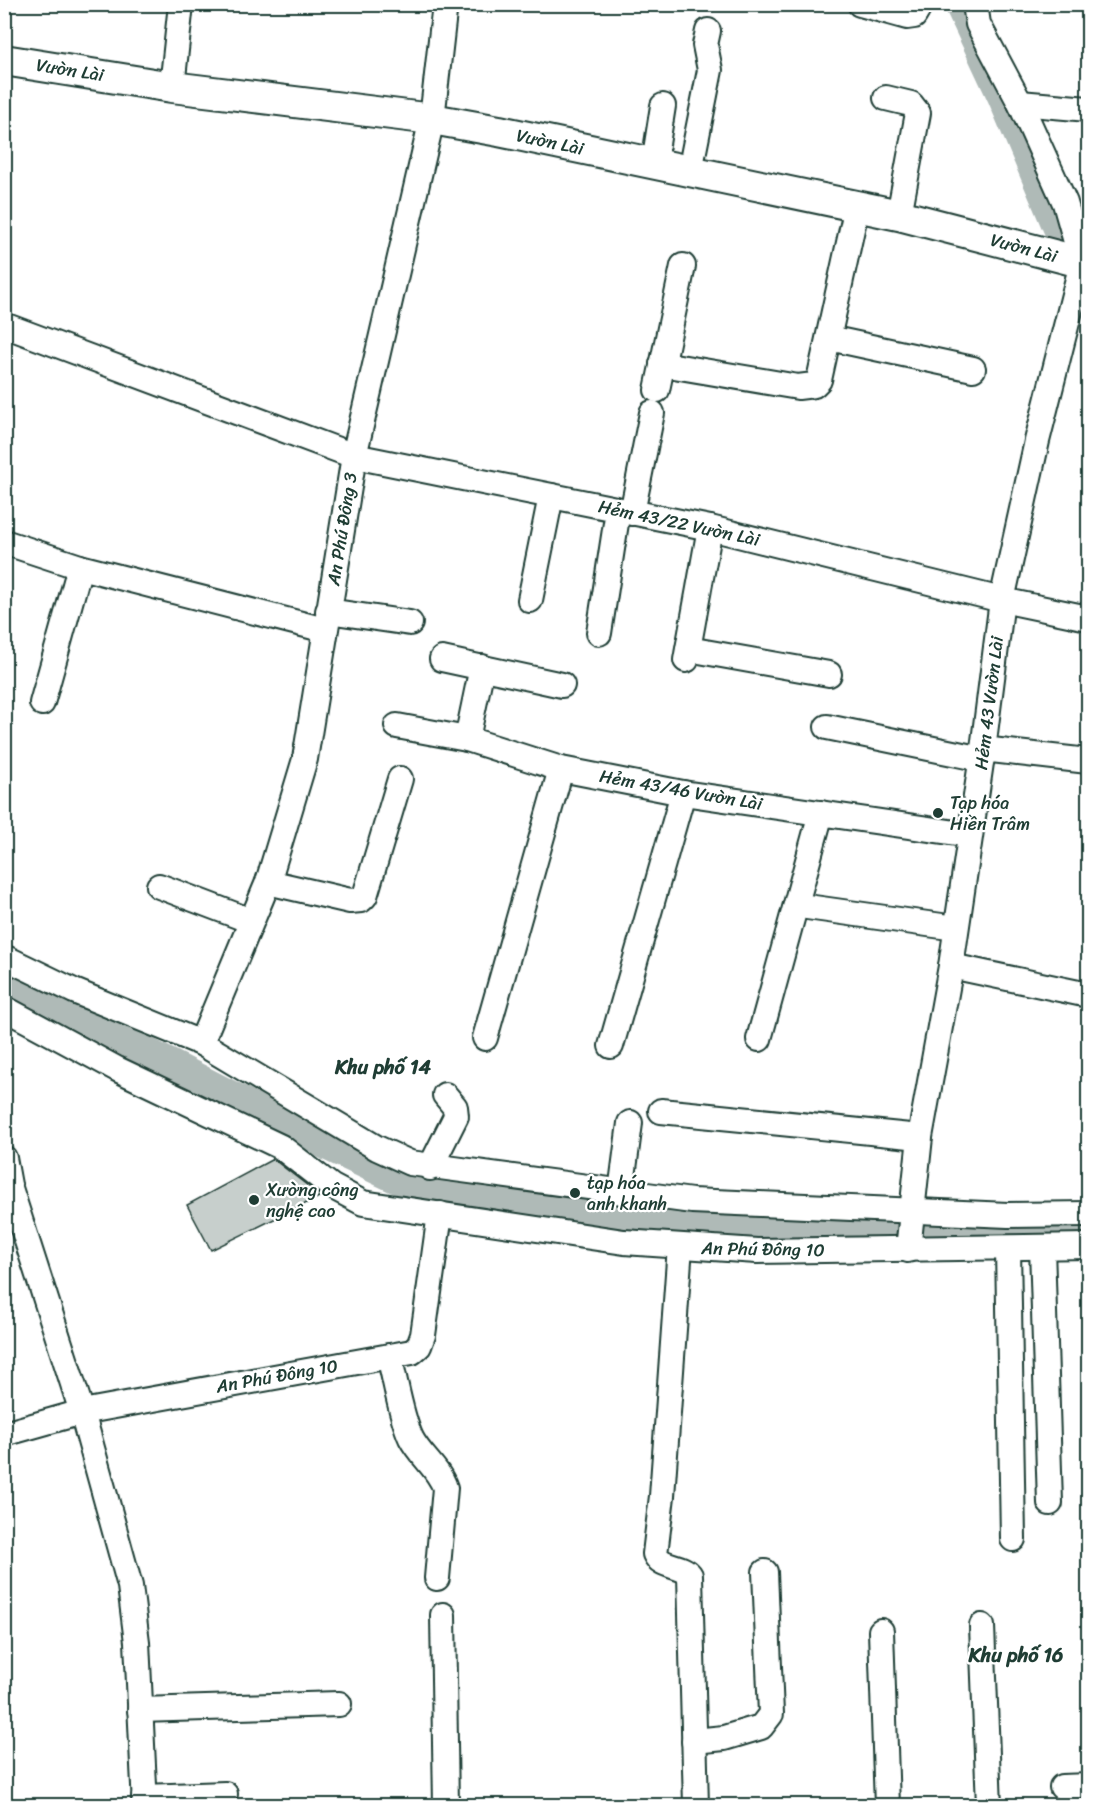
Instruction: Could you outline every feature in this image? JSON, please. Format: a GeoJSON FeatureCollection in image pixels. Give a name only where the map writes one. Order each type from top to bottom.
{"type":"FeatureCollection","features":[{"type":"Feature","properties":{"kind":"main road","name":"Vườn Lài"},"geometry":{"type":"LineString","coordinates":[[4,60],[172,87],[432,119],[899,215],[1085,264]]}},
{"type":"Feature","properties":{"kind":"street"},"geometry":{"type":"LineString","coordinates":[[172,87],[181,4]]}},
{"type":"Feature","properties":{"kind":"street","name":"An Phú Đông 3"},"geometry":{"type":"LineString","coordinates":[[201,1043],[267,882],[305,759],[354,456],[432,119],[446,4]]}},
{"type":"Feature","properties":{"kind":"street"},"geometry":{"type":"LineString","coordinates":[[860,4],[907,17],[914,16],[917,11],[915,4]]}},
{"type":"Feature","properties":{"kind":"street"},"geometry":{"type":"LineString","coordinates":[[975,4],[978,24],[1020,103],[1065,203],[1085,264]]}},
{"type":"Feature","properties":{"kind":"street"},"geometry":{"type":"LineString","coordinates":[[690,171],[710,70],[705,45],[708,31]]}},
{"type":"Feature","properties":{"kind":"street"},"geometry":{"type":"LineString","coordinates":[[886,98],[911,104],[918,113],[899,215]]}},
{"type":"Feature","properties":{"kind":"street"},"geometry":{"type":"LineString","coordinates":[[1020,103],[1089,109]]}},
{"type":"Feature","properties":{"kind":"street"},"geometry":{"type":"LineString","coordinates":[[654,163],[663,106]]}},
{"type":"Feature","properties":{"kind":"street"},"geometry":{"type":"LineString","coordinates":[[662,364],[808,387],[819,380],[857,206]]}},
{"type":"Feature","properties":{"kind":"street","name":"Hẻm 43 Vườn Lài"},"geometry":{"type":"LineString","coordinates":[[908,1247],[920,1137],[951,966],[983,754],[1002,600],[1037,441],[1085,264]]}},
{"type":"Feature","properties":{"kind":"street"},"geometry":{"type":"LineString","coordinates":[[599,633],[625,511],[655,401],[683,266]]}},
{"type":"Feature","properties":{"kind":"street","name":"Hẻm 43/22 Vườn Lài"},"geometry":{"type":"LineString","coordinates":[[4,325],[354,456],[710,528],[1002,600],[1089,618]]}},
{"type":"Feature","properties":{"kind":"street"},"geometry":{"type":"LineString","coordinates":[[830,338],[973,369]]}},
{"type":"Feature","properties":{"kind":"street"},"geometry":{"type":"LineString","coordinates":[[531,600],[551,496]]}},
{"type":"Feature","properties":{"kind":"street"},"geometry":{"type":"LineString","coordinates":[[710,528],[687,654],[829,674]]}},
{"type":"Feature","properties":{"kind":"street"},"geometry":{"type":"LineString","coordinates":[[4,543],[80,567],[327,620],[410,623]]}},
{"type":"Feature","properties":{"kind":"street"},"geometry":{"type":"LineString","coordinates":[[42,703],[80,567]]}},
{"type":"Feature","properties":{"kind":"street"},"geometry":{"type":"LineString","coordinates":[[442,659],[562,684]]}},
{"type":"Feature","properties":{"kind":"street"},"geometry":{"type":"LineString","coordinates":[[467,739],[482,667]]}},
{"type":"Feature","properties":{"kind":"street","name":"Hẻm 43/46 Vườn Lài"},"geometry":{"type":"LineString","coordinates":[[397,726],[467,739],[561,769],[683,793],[970,835]]}},
{"type":"Feature","properties":{"kind":"street"},"geometry":{"type":"LineString","coordinates":[[827,727],[983,754],[1089,761]]}},
{"type":"Feature","properties":{"kind":"street"},"geometry":{"type":"LineString","coordinates":[[485,1038],[561,769]]}},
{"type":"Feature","properties":{"kind":"street"},"geometry":{"type":"LineString","coordinates":[[267,882],[350,901],[361,900],[365,896],[400,779]]}},
{"type":"Feature","properties":{"kind":"street"},"geometry":{"type":"LineString","coordinates":[[611,1046],[683,793]]}},
{"type":"Feature","properties":{"kind":"street"},"geometry":{"type":"LineString","coordinates":[[759,1039],[821,813]]}},
{"type":"Feature","properties":{"kind":"street"},"geometry":{"type":"LineString","coordinates":[[159,886],[251,921]]}},
{"type":"Feature","properties":{"kind":"street"},"geometry":{"type":"LineString","coordinates":[[807,907],[956,928]]}},
{"type":"Feature","properties":{"kind":"street"},"geometry":{"type":"LineString","coordinates":[[4,957],[74,991],[201,1043],[377,1148],[410,1163],[430,1168],[476,1170],[693,1201],[912,1215],[1089,1214]]}},
{"type":"Feature","properties":{"kind":"street"},"geometry":{"type":"LineString","coordinates":[[951,966],[1089,995]]}},
{"type":"Feature","properties":{"kind":"street","name":"An Phú Đông 10"},"geometry":{"type":"LineString","coordinates":[[4,1008],[117,1069],[281,1147],[331,1186],[363,1203],[624,1242],[757,1251],[1089,1246]]}},
{"type":"Feature","properties":{"kind":"street"},"geometry":{"type":"LineString","coordinates":[[430,1168],[457,1111],[445,1095]]}},
{"type":"Feature","properties":{"kind":"street"},"geometry":{"type":"LineString","coordinates":[[661,1111],[920,1137]]}},
{"type":"Feature","properties":{"kind":"street"},"geometry":{"type":"LineString","coordinates":[[621,1192],[630,1123]]}},
{"type":"Feature","properties":{"kind":"street"},"geometry":{"type":"LineString","coordinates":[[4,1158],[9,1185],[82,1412],[130,1586],[137,1642],[145,1801],[225,1794]]}},
{"type":"Feature","properties":{"kind":"street","name":"An Phú Đông 10"},"geometry":{"type":"LineString","coordinates":[[4,1434],[82,1412],[412,1352],[419,1346],[423,1335],[440,1214]]}},
{"type":"Feature","properties":{"kind":"street"},"geometry":{"type":"LineString","coordinates":[[680,1246],[662,1496],[655,1554],[661,1562],[686,1570],[690,1575],[696,1806]]}},
{"type":"Feature","properties":{"kind":"street"},"geometry":{"type":"LineString","coordinates":[[1042,1247],[1050,1503]]}},
{"type":"Feature","properties":{"kind":"street"},"geometry":{"type":"LineString","coordinates":[[1008,1248],[1013,1539]]}},
{"type":"Feature","properties":{"kind":"street"},"geometry":{"type":"LineString","coordinates":[[389,1356],[411,1436],[422,1455],[442,1478],[445,1488],[436,1578]]}},
{"type":"Feature","properties":{"kind":"street"},"geometry":{"type":"LineString","coordinates":[[694,1741],[724,1738],[761,1727],[771,1714],[765,1572]]}},
{"type":"Feature","properties":{"kind":"street"},"geometry":{"type":"LineString","coordinates":[[443,1615],[446,1806]]}},
{"type":"Feature","properties":{"kind":"street"},"geometry":{"type":"LineString","coordinates":[[982,1626],[989,1806]]}},
{"type":"Feature","properties":{"kind":"street"},"geometry":{"type":"LineString","coordinates":[[881,1631],[887,1806]]}},
{"type":"Feature","properties":{"kind":"street"},"geometry":{"type":"LineString","coordinates":[[140,1710],[339,1704]]}},
{"type":"Feature","properties":{"kind":"street"},"geometry":{"type":"LineString","coordinates":[[1062,1787],[1089,1786]]}},
{"type":"Feature","properties":{"kind":"building","name":"Xường công nghệ cao"},"geometry":{"type":"Polygon","coordinates":[[[273,1159],[321,1196],[211,1250],[187,1205],[273,1159]]]}},
{"type":"Feature","properties":{"kind":"waterway"},"geometry":{"type":"LineString","coordinates":[[959,4],[1002,96],[1063,240]]}},
{"type":"Feature","properties":{"kind":"waterway"},"geometry":{"type":"LineString","coordinates":[[4,978],[332,1148],[395,1178],[458,1196],[551,1209],[785,1229],[1088,1228]]}},
{"type":"Feature","properties":{"kind":"place","name":"Tạp hóa Hiền Trâm"},"geometry":{"type":"Point","coordinates":[938,813]}},
{"type":"Feature","properties":{"kind":"place","name":"tạp hóa anh khanh"},"geometry":{"type":"Point","coordinates":[575,1193]}},
{"type":"Feature","properties":{"kind":"place","name":"Xường công nghệ cao"},"geometry":{"type":"Point","coordinates":[254,1200]}},
{"type":"Feature","properties":{"kind":"district","name":"Khu phố 14"},"geometry":{"type":"Point","coordinates":[383,1067]}},
{"type":"Feature","properties":{"kind":"district","name":"Khu phố 16"},"geometry":{"type":"Point","coordinates":[1016,1655]}}]}
